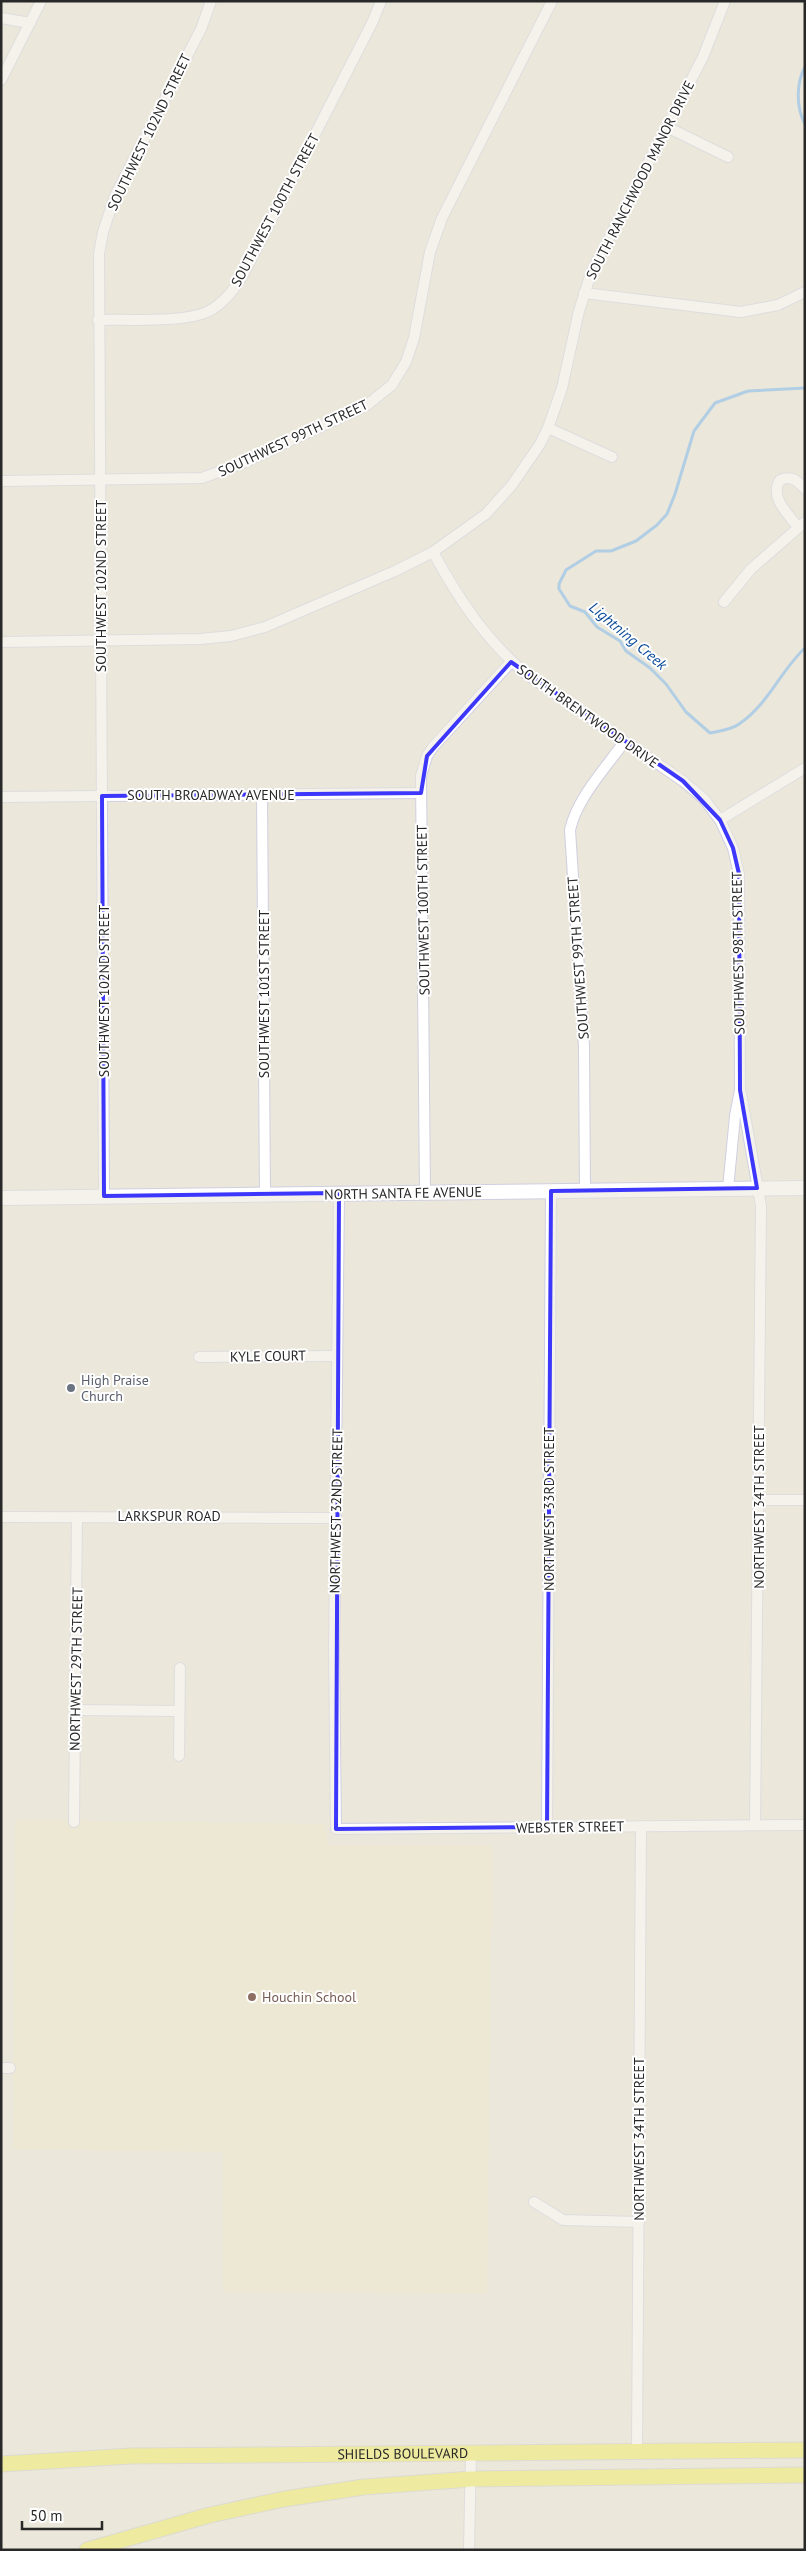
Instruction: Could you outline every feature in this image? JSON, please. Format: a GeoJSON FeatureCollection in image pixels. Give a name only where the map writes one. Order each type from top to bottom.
{"type":"FeatureCollection","features":[{"type":"Feature","properties":{"kind":"main road","name":"NORTH SANTA FE AVENUE"},"geometry":{"type":"LineString","coordinates":[[1,1198],[805,1188]]}},
{"type":"Feature","properties":{"kind":"main road","name":"SHIELDS BOULEVARD"},"geometry":{"type":"LineString","coordinates":[[1,2464],[131,2456],[805,2450]]}},
{"type":"Feature","properties":{"kind":"main road","name":"SHIELDS BOULEVARD"},"geometry":{"type":"LineString","coordinates":[[87,2550],[182,2522],[284,2499],[364,2487],[471,2479],[805,2475]]}},
{"type":"Feature","properties":{"kind":"street"},"geometry":{"type":"LineString","coordinates":[[1,80],[41,1]]}},
{"type":"Feature","properties":{"kind":"street","name":"SOUTHWEST 102ND STREET"},"geometry":{"type":"LineString","coordinates":[[104,1196],[99,254],[110,208],[201,30],[211,1]]}},
{"type":"Feature","properties":{"kind":"street","name":"SOUTHWEST 100TH STREET"},"geometry":{"type":"LineString","coordinates":[[98,320],[198,315],[215,307],[232,293],[373,21],[381,1]]}},
{"type":"Feature","properties":{"kind":"street","name":"SOUTHWEST 99TH STREET"},"geometry":{"type":"LineString","coordinates":[[1,481],[191,480],[212,476],[341,419],[376,399],[392,385],[411,350],[430,252],[442,218],[552,1]]}},
{"type":"Feature","properties":{"kind":"street","name":"SOUTH RANCHWOOD MANOR DRIVE"},"geometry":{"type":"LineString","coordinates":[[1,642],[200,639],[253,630],[395,571],[433,552],[471,527],[499,500],[526,467],[548,428],[562,388],[584,293],[607,238],[703,57],[725,1]]}},
{"type":"Feature","properties":{"kind":"street"},"geometry":{"type":"LineString","coordinates":[[1,18],[30,23]]}},
{"type":"Feature","properties":{"kind":"street"},"geometry":{"type":"LineString","coordinates":[[667,128],[728,157]]}},
{"type":"Feature","properties":{"kind":"street"},"geometry":{"type":"LineString","coordinates":[[584,293],[671,306],[741,312],[778,306],[805,292]]}},
{"type":"Feature","properties":{"kind":"street"},"geometry":{"type":"LineString","coordinates":[[548,428],[612,457]]}},
{"type":"Feature","properties":{"kind":"street"},"geometry":{"type":"LineString","coordinates":[[724,602],[751,569],[801,525],[778,499],[777,488],[780,480],[788,478],[797,480],[805,490]]}},
{"type":"Feature","properties":{"kind":"street","name":"SOUTH BRENTWOOD DRIVE"},"geometry":{"type":"LineString","coordinates":[[433,552],[471,616],[511,662],[695,790],[720,820]]}},
{"type":"Feature","properties":{"kind":"street","name":"SOUTHWEST 100TH STREET"},"geometry":{"type":"LineString","coordinates":[[425,1192],[421,793],[424,766],[433,746],[511,662]]}},
{"type":"Feature","properties":{"kind":"street","name":"SOUTHWEST 99TH STREET"},"geometry":{"type":"LineString","coordinates":[[585,1191],[584,1047],[570,830],[575,815],[586,796],[624,742]]}},
{"type":"Feature","properties":{"kind":"street"},"geometry":{"type":"LineString","coordinates":[[720,820],[805,768]]}},
{"type":"Feature","properties":{"kind":"street","name":"SOUTH BROADWAY AVENUE"},"geometry":{"type":"LineString","coordinates":[[1,797],[421,793]]}},
{"type":"Feature","properties":{"kind":"street","name":"SOUTHWEST 101ST STREET"},"geometry":{"type":"LineString","coordinates":[[262,794],[265,1194]]}},
{"type":"Feature","properties":{"kind":"street","name":"SOUTHWEST 98TH STREET"},"geometry":{"type":"LineString","coordinates":[[720,820],[733,848],[738,874],[740,1090],[757,1188]]}},
{"type":"Feature","properties":{"kind":"street","name":"SOUTHWEST 98TH STREET"},"geometry":{"type":"LineString","coordinates":[[728,1189],[735,1116],[740,1090]]}},
{"type":"Feature","properties":{"kind":"street","name":"NORTHWEST 34TH STREET"},"geometry":{"type":"LineString","coordinates":[[756,1825],[761,1206],[757,1188]]}},
{"type":"Feature","properties":{"kind":"street","name":"NORTHWEST 33RD STREET"},"geometry":{"type":"LineString","coordinates":[[547,1827],[551,1191]]}},
{"type":"Feature","properties":{"kind":"street","name":"NORTHWEST 32ND STREET"},"geometry":{"type":"LineString","coordinates":[[336,1829],[339,1193]]}},
{"type":"Feature","properties":{"kind":"street","name":"KYLE COURT"},"geometry":{"type":"LineString","coordinates":[[199,1357],[337,1356]]}},
{"type":"Feature","properties":{"kind":"street"},"geometry":{"type":"LineString","coordinates":[[759,1500],[805,1500]]}},
{"type":"Feature","properties":{"kind":"street","name":"LARKSPUR ROAD"},"geometry":{"type":"LineString","coordinates":[[1,1517],[336,1518]]}},
{"type":"Feature","properties":{"kind":"street","name":"NORTHWEST 29TH STREET"},"geometry":{"type":"LineString","coordinates":[[74,1822],[77,1517]]}},
{"type":"Feature","properties":{"kind":"street"},"geometry":{"type":"LineString","coordinates":[[179,1756],[180,1668]]}},
{"type":"Feature","properties":{"kind":"street"},"geometry":{"type":"LineString","coordinates":[[76,1710],[179,1711]]}},
{"type":"Feature","properties":{"kind":"street","name":"WEBSTER STREET"},"geometry":{"type":"LineString","coordinates":[[336,1829],[805,1825]]}},
{"type":"Feature","properties":{"kind":"street","name":"NORTHWEST 34TH STREET"},"geometry":{"type":"LineString","coordinates":[[637,2452],[641,1826]]}},
{"type":"Feature","properties":{"kind":"street"},"geometry":{"type":"LineString","coordinates":[[534,2202],[563,2220],[639,2222]]}},
{"type":"Feature","properties":{"kind":"street"},"geometry":{"type":"LineString","coordinates":[[469,2550],[470,2453]]}},
{"type":"Feature","properties":{"kind":"highlighted area"},"geometry":{"type":"Polygon","coordinates":[[[511,662],[683,781],[720,820],[733,848],[739,874],[740,1090],[757,1188],[551,1191],[547,1827],[336,1829],[339,1193],[104,1196],[102,796],[421,793],[427,756],[511,662]]]}},
{"type":"Feature","properties":{"kind":"shaded area","name":"Houchin School"},"geometry":{"type":"Polygon","coordinates":[[[15,1820],[324,1824],[328,1845],[492,1845],[487,2293],[223,2292],[223,2152],[13,2149],[15,1820]]]}},
{"type":"Feature","properties":{"kind":"waterway","name":"Lightning Creek"},"geometry":{"type":"LineString","coordinates":[[805,67],[800,80],[798,96],[800,111],[805,124]]}},
{"type":"Feature","properties":{"kind":"waterway","name":"Lightning Creek"},"geometry":{"type":"LineString","coordinates":[[805,388],[748,391],[715,403],[694,431],[667,514],[657,525],[636,541],[611,551],[596,551],[566,570],[559,584],[559,589],[570,606],[585,612],[597,627],[620,641],[626,651],[650,668],[666,684],[686,712],[710,733],[732,728],[758,708],[788,667],[805,648]]}},
{"type":"Feature","properties":{"kind":"place","name":"High Praise Church"},"geometry":{"type":"Point","coordinates":[71,1388]}},
{"type":"Feature","properties":{"kind":"place","name":"Houchin School"},"geometry":{"type":"Point","coordinates":[252,1997]}}]}
